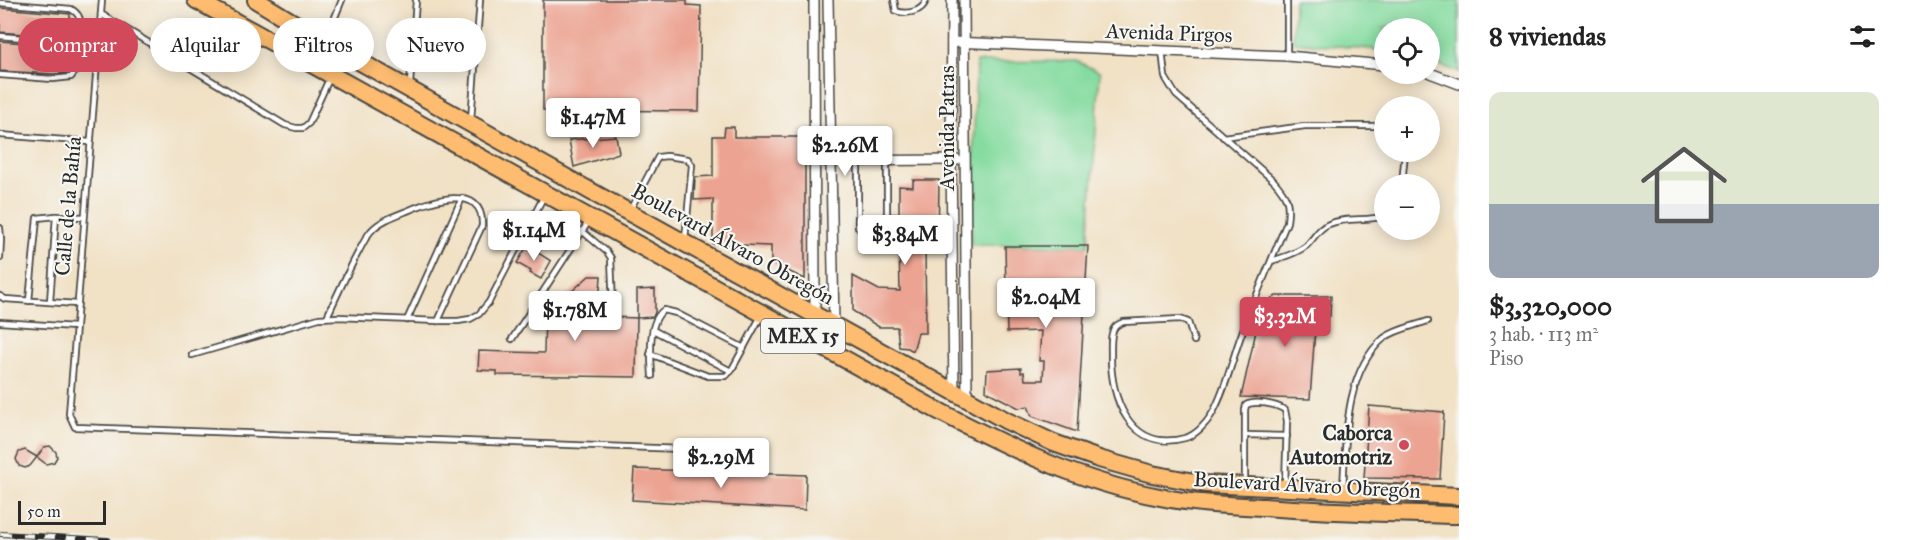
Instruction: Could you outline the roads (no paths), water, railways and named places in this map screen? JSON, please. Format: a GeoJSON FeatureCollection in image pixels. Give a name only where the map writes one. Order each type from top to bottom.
{"type":"FeatureCollection","features":[{"type":"Feature","properties":{"kind":"highway","name":"Boulevard Álvaro Obregón"},"geometry":{"type":"LineString","coordinates":[[196,0],[551,197],[587,225],[668,261],[984,435],[1072,473],[1161,498],[1212,504],[1319,511],[1459,515]]}},
{"type":"Feature","properties":{"kind":"highway","name":"Boulevard Álvaro Obregón"},"geometry":{"type":"LineString","coordinates":[[255,0],[285,18]]}},
{"type":"Feature","properties":{"kind":"highway","name":"Boulevard Álvaro Obregón"},"geometry":{"type":"LineString","coordinates":[[374,70],[960,396],[1054,443],[1152,474],[1205,484],[1459,496]]}},
{"type":"Feature","properties":{"kind":"highway"},"geometry":{"type":"LineString","coordinates":[[551,197],[593,211],[629,212],[641,233],[668,261]]}},
{"type":"Feature","properties":{"kind":"street"},"geometry":{"type":"LineString","coordinates":[[807,339],[815,315],[814,0]]}},
{"type":"Feature","properties":{"kind":"street"},"geometry":{"type":"LineString","coordinates":[[827,350],[834,325],[828,0]]}},
{"type":"Feature","properties":{"kind":"street","name":"Avenida Patras"},"geometry":{"type":"LineString","coordinates":[[952,0],[951,160],[960,396]]}},
{"type":"Feature","properties":{"kind":"street","name":"Avenida Patras"},"geometry":{"type":"LineString","coordinates":[[960,396],[965,160],[964,0]]}},
{"type":"Feature","properties":{"kind":"street","name":"Avenida Pirgos"},"geometry":{"type":"LineString","coordinates":[[951,42],[1287,56],[1374,64]]}},
{"type":"Feature","properties":{"kind":"street"},"geometry":{"type":"LineString","coordinates":[[1440,77],[1459,84]]}},
{"type":"Feature","properties":{"kind":"street"},"geometry":{"type":"LineString","coordinates":[[815,161],[965,160]]}},
{"type":"Feature","properties":{"kind":"lane","name":"Calle de la Bahía"},"geometry":{"type":"LineString","coordinates":[[102,0],[69,414],[73,426],[81,429],[710,450]]}},
{"type":"Feature","properties":{"kind":"lane"},"geometry":{"type":"LineString","coordinates":[[335,18],[342,0]]}},
{"type":"Feature","properties":{"kind":"lane"},"geometry":{"type":"LineString","coordinates":[[410,90],[416,0]]}},
{"type":"Feature","properties":{"kind":"lane"},"geometry":{"type":"LineString","coordinates":[[471,123],[480,0]]}},
{"type":"Feature","properties":{"kind":"lane"},"geometry":{"type":"LineString","coordinates":[[894,0],[896,11],[902,13],[921,9],[926,0]]}},
{"type":"Feature","properties":{"kind":"lane"},"geometry":{"type":"LineString","coordinates":[[1287,0],[1287,56]]}},
{"type":"Feature","properties":{"kind":"lane"},"geometry":{"type":"LineString","coordinates":[[0,3],[20,2],[63,8],[77,13],[79,18]]}},
{"type":"Feature","properties":{"kind":"lane"},"geometry":{"type":"LineString","coordinates":[[101,14],[285,125],[296,128],[303,128],[309,123],[331,74]]}},
{"type":"Feature","properties":{"kind":"lane"},"geometry":{"type":"LineString","coordinates":[[0,36],[18,37]]}},
{"type":"Feature","properties":{"kind":"lane"},"geometry":{"type":"LineString","coordinates":[[1162,50],[1166,77],[1176,95],[1285,193],[1289,208],[1287,222],[1211,415],[1199,430],[1185,438],[1168,440],[1149,438],[1128,421],[1113,384],[1111,356],[1112,335],[1115,327],[1123,322],[1180,319],[1188,322],[1194,341]]}},
{"type":"Feature","properties":{"kind":"lane"},"geometry":{"type":"LineString","coordinates":[[0,75],[54,79],[71,78],[75,72]]}},
{"type":"Feature","properties":{"kind":"lane"},"geometry":{"type":"LineString","coordinates":[[1223,137],[1305,126],[1374,126]]}},
{"type":"Feature","properties":{"kind":"lane"},"geometry":{"type":"LineString","coordinates":[[0,135],[90,142]]}},
{"type":"Feature","properties":{"kind":"lane"},"geometry":{"type":"LineString","coordinates":[[629,212],[658,157],[688,159],[692,165],[684,243]]}},
{"type":"Feature","properties":{"kind":"lane"},"geometry":{"type":"LineString","coordinates":[[858,161],[858,227],[864,233],[881,233],[886,230],[887,226],[887,160]]}},
{"type":"Feature","properties":{"kind":"lane"},"geometry":{"type":"LineString","coordinates":[[192,355],[327,317],[438,321],[471,319],[489,302],[551,197]]}},
{"type":"Feature","properties":{"kind":"lane"},"geometry":{"type":"LineString","coordinates":[[327,317],[348,270],[371,231],[382,222],[440,198],[462,198],[481,209],[482,226],[438,321]]}},
{"type":"Feature","properties":{"kind":"lane"},"geometry":{"type":"LineString","coordinates":[[407,320],[462,198]]}},
{"type":"Feature","properties":{"kind":"lane"},"geometry":{"type":"LineString","coordinates":[[29,301],[37,218],[41,216],[84,217]]}},
{"type":"Feature","properties":{"kind":"lane"},"geometry":{"type":"LineString","coordinates":[[50,302],[56,216]]}},
{"type":"Feature","properties":{"kind":"lane"},"geometry":{"type":"LineString","coordinates":[[1271,261],[1308,245],[1318,231],[1328,224],[1341,220],[1374,218]]}},
{"type":"Feature","properties":{"kind":"lane"},"geometry":{"type":"LineString","coordinates":[[512,339],[587,225],[611,258],[613,306]]}},
{"type":"Feature","properties":{"kind":"lane"},"geometry":{"type":"LineString","coordinates":[[0,228],[0,258]]}},
{"type":"Feature","properties":{"kind":"lane"},"geometry":{"type":"LineString","coordinates":[[0,296],[4,299],[77,304]]}},
{"type":"Feature","properties":{"kind":"lane"},"geometry":{"type":"LineString","coordinates":[[652,376],[650,354],[653,330],[660,312],[664,310],[669,310],[744,348]]}},
{"type":"Feature","properties":{"kind":"lane"},"geometry":{"type":"LineString","coordinates":[[650,354],[708,376],[726,376],[731,371],[762,314]]}},
{"type":"Feature","properties":{"kind":"lane"},"geometry":{"type":"LineString","coordinates":[[1342,491],[1347,423],[1360,372],[1372,351],[1385,337],[1428,321]]}},
{"type":"Feature","properties":{"kind":"lane"},"geometry":{"type":"LineString","coordinates":[[0,322],[75,327]]}},
{"type":"Feature","properties":{"kind":"lane"},"geometry":{"type":"LineString","coordinates":[[653,330],[731,371]]}},
{"type":"Feature","properties":{"kind":"lane"},"geometry":{"type":"LineString","coordinates":[[1245,486],[1246,405],[1254,402],[1281,407],[1287,415],[1285,488]]}},
{"type":"Feature","properties":{"kind":"lane"},"geometry":{"type":"LineString","coordinates":[[1245,435],[1287,436]]}},
{"type":"Feature","properties":{"kind":"railway"},"geometry":{"type":"LineString","coordinates":[[0,534],[108,540]]}},
{"type":"Feature","properties":{"kind":"place","name":"Caborca Automotriz"},"geometry":{"type":"Point","coordinates":[1404,445]}}]}
